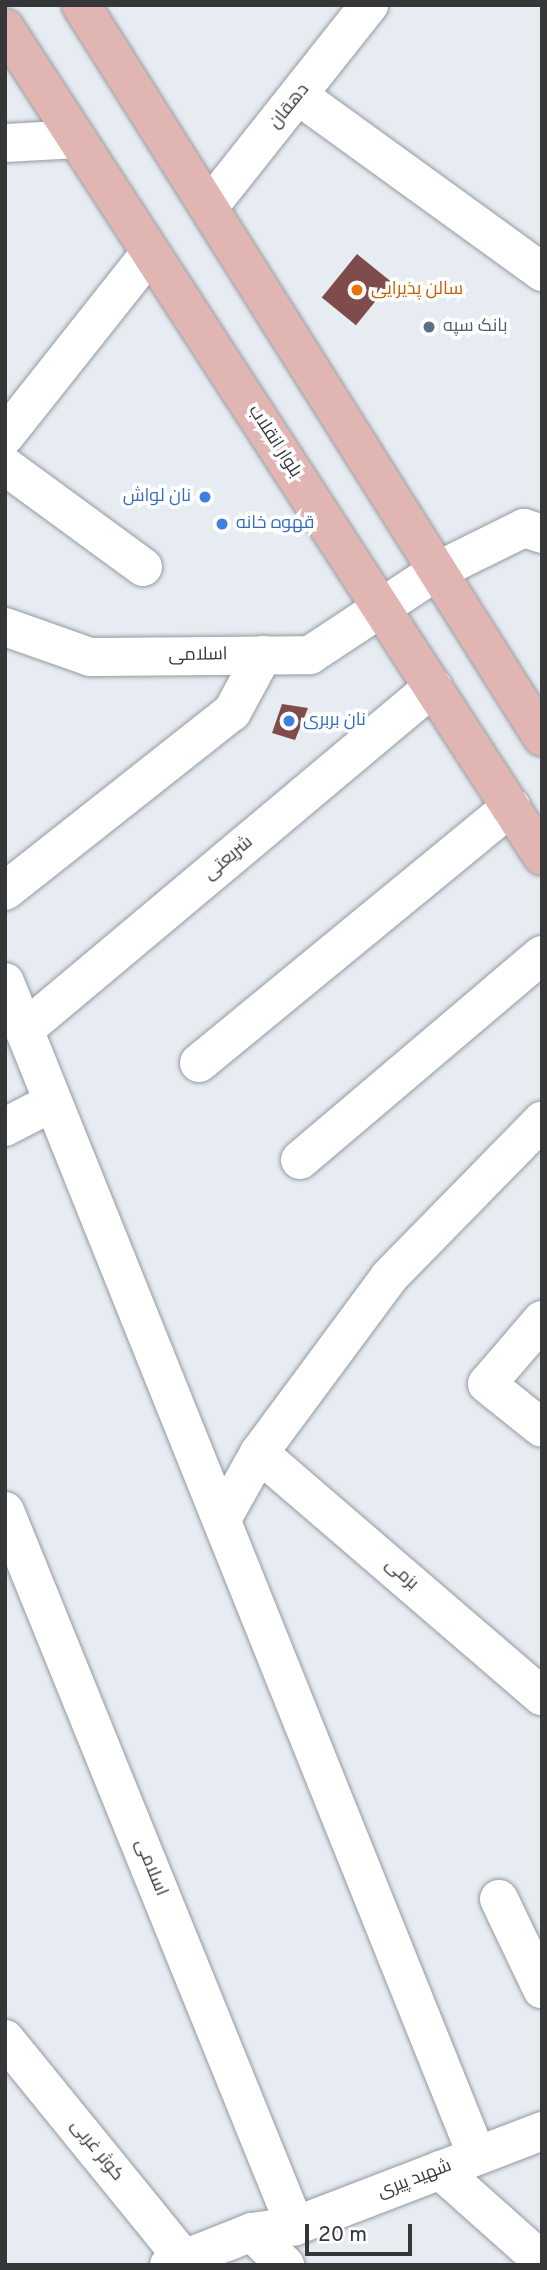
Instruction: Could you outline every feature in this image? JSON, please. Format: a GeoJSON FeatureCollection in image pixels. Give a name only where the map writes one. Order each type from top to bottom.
{"type":"FeatureCollection","features":[{"type":"Feature","properties":{"kind":"main road"},"geometry":{"type":"LineString","coordinates":[[81,5],[542,737]]}},
{"type":"Feature","properties":{"kind":"main road","name":"بلوار انقلاب"},"geometry":{"type":"LineString","coordinates":[[5,27],[542,856]]}},
{"type":"Feature","properties":{"kind":"street","name":"دهقان"},"geometry":{"type":"LineString","coordinates":[[209,207],[369,5]]}},
{"type":"Feature","properties":{"kind":"street"},"geometry":{"type":"LineString","coordinates":[[299,96],[542,272]]}},
{"type":"Feature","properties":{"kind":"street"},"geometry":{"type":"LineString","coordinates":[[5,143],[77,139]]}},
{"type":"Feature","properties":{"kind":"street"},"geometry":{"type":"LineString","coordinates":[[5,436],[150,253]]}},
{"type":"Feature","properties":{"kind":"street"},"geometry":{"type":"LineString","coordinates":[[5,466],[143,567]]}},
{"type":"Feature","properties":{"kind":"street","name":"اسلامی"},"geometry":{"type":"LineString","coordinates":[[5,627],[90,657],[310,655],[437,572],[524,528],[542,534]]}},
{"type":"Feature","properties":{"kind":"street"},"geometry":{"type":"LineString","coordinates":[[5,891],[232,712],[263,655]]}},
{"type":"Feature","properties":{"kind":"street","name":"شریعتی"},"geometry":{"type":"LineString","coordinates":[[24,1030],[433,687]]}},
{"type":"Feature","properties":{"kind":"street"},"geometry":{"type":"LineString","coordinates":[[199,1063],[510,807]]}},
{"type":"Feature","properties":{"kind":"street"},"geometry":{"type":"LineString","coordinates":[[300,1160],[542,955]]}},
{"type":"Feature","properties":{"kind":"street"},"geometry":{"type":"LineString","coordinates":[[5,982],[477,2156]]}},
{"type":"Feature","properties":{"kind":"street"},"geometry":{"type":"LineString","coordinates":[[5,1127],[54,1102]]}},
{"type":"Feature","properties":{"kind":"street"},"geometry":{"type":"LineString","coordinates":[[222,1519],[259,1453],[389,1277],[542,1121]]}},
{"type":"Feature","properties":{"kind":"street"},"geometry":{"type":"LineString","coordinates":[[542,1320],[487,1384],[542,1428]]}},
{"type":"Feature","properties":{"kind":"street","name":"بزمی"},"geometry":{"type":"LineString","coordinates":[[259,1453],[542,1696]]}},
{"type":"Feature","properties":{"kind":"street","name":"اسلامی"},"geometry":{"type":"LineString","coordinates":[[5,1511],[295,2225]]}},
{"type":"Feature","properties":{"kind":"street"},"geometry":{"type":"LineString","coordinates":[[499,1899],[542,1989]]}},
{"type":"Feature","properties":{"kind":"street","name":"کوثر غربی"},"geometry":{"type":"LineString","coordinates":[[5,2039],[178,2262]]}},
{"type":"Feature","properties":{"kind":"street","name":"شهید پیری"},"geometry":{"type":"LineString","coordinates":[[178,2262],[252,2232],[295,2225],[542,2131]]}},
{"type":"Feature","properties":{"kind":"street"},"geometry":{"type":"LineString","coordinates":[[440,2170],[542,2261]]}},
{"type":"Feature","properties":{"kind":"street"},"geometry":{"type":"LineString","coordinates":[[252,2232],[285,2265]]}},
{"type":"Feature","properties":{"kind":"building","name":"سالن پذیرایی"},"geometry":{"type":"Polygon","coordinates":[[[357,254],[391,282],[356,325],[322,298],[357,254]]]}},
{"type":"Feature","properties":{"kind":"building","name":"نان بربری"},"geometry":{"type":"Polygon","coordinates":[[[282,704],[308,708],[295,740],[272,733],[282,704]]]}},
{"type":"Feature","properties":{"kind":"place","name":"سالن پذیرایی"},"geometry":{"type":"Point","coordinates":[357,290]}},
{"type":"Feature","properties":{"kind":"place","name":"بانک سپه"},"geometry":{"type":"Point","coordinates":[429,327]}},
{"type":"Feature","properties":{"kind":"place","name":"نان لواش"},"geometry":{"type":"Point","coordinates":[205,497]}},
{"type":"Feature","properties":{"kind":"place","name":"قهوه خانه"},"geometry":{"type":"Point","coordinates":[222,524]}},
{"type":"Feature","properties":{"kind":"place","name":"نان بربری"},"geometry":{"type":"Point","coordinates":[289,721]}}]}
